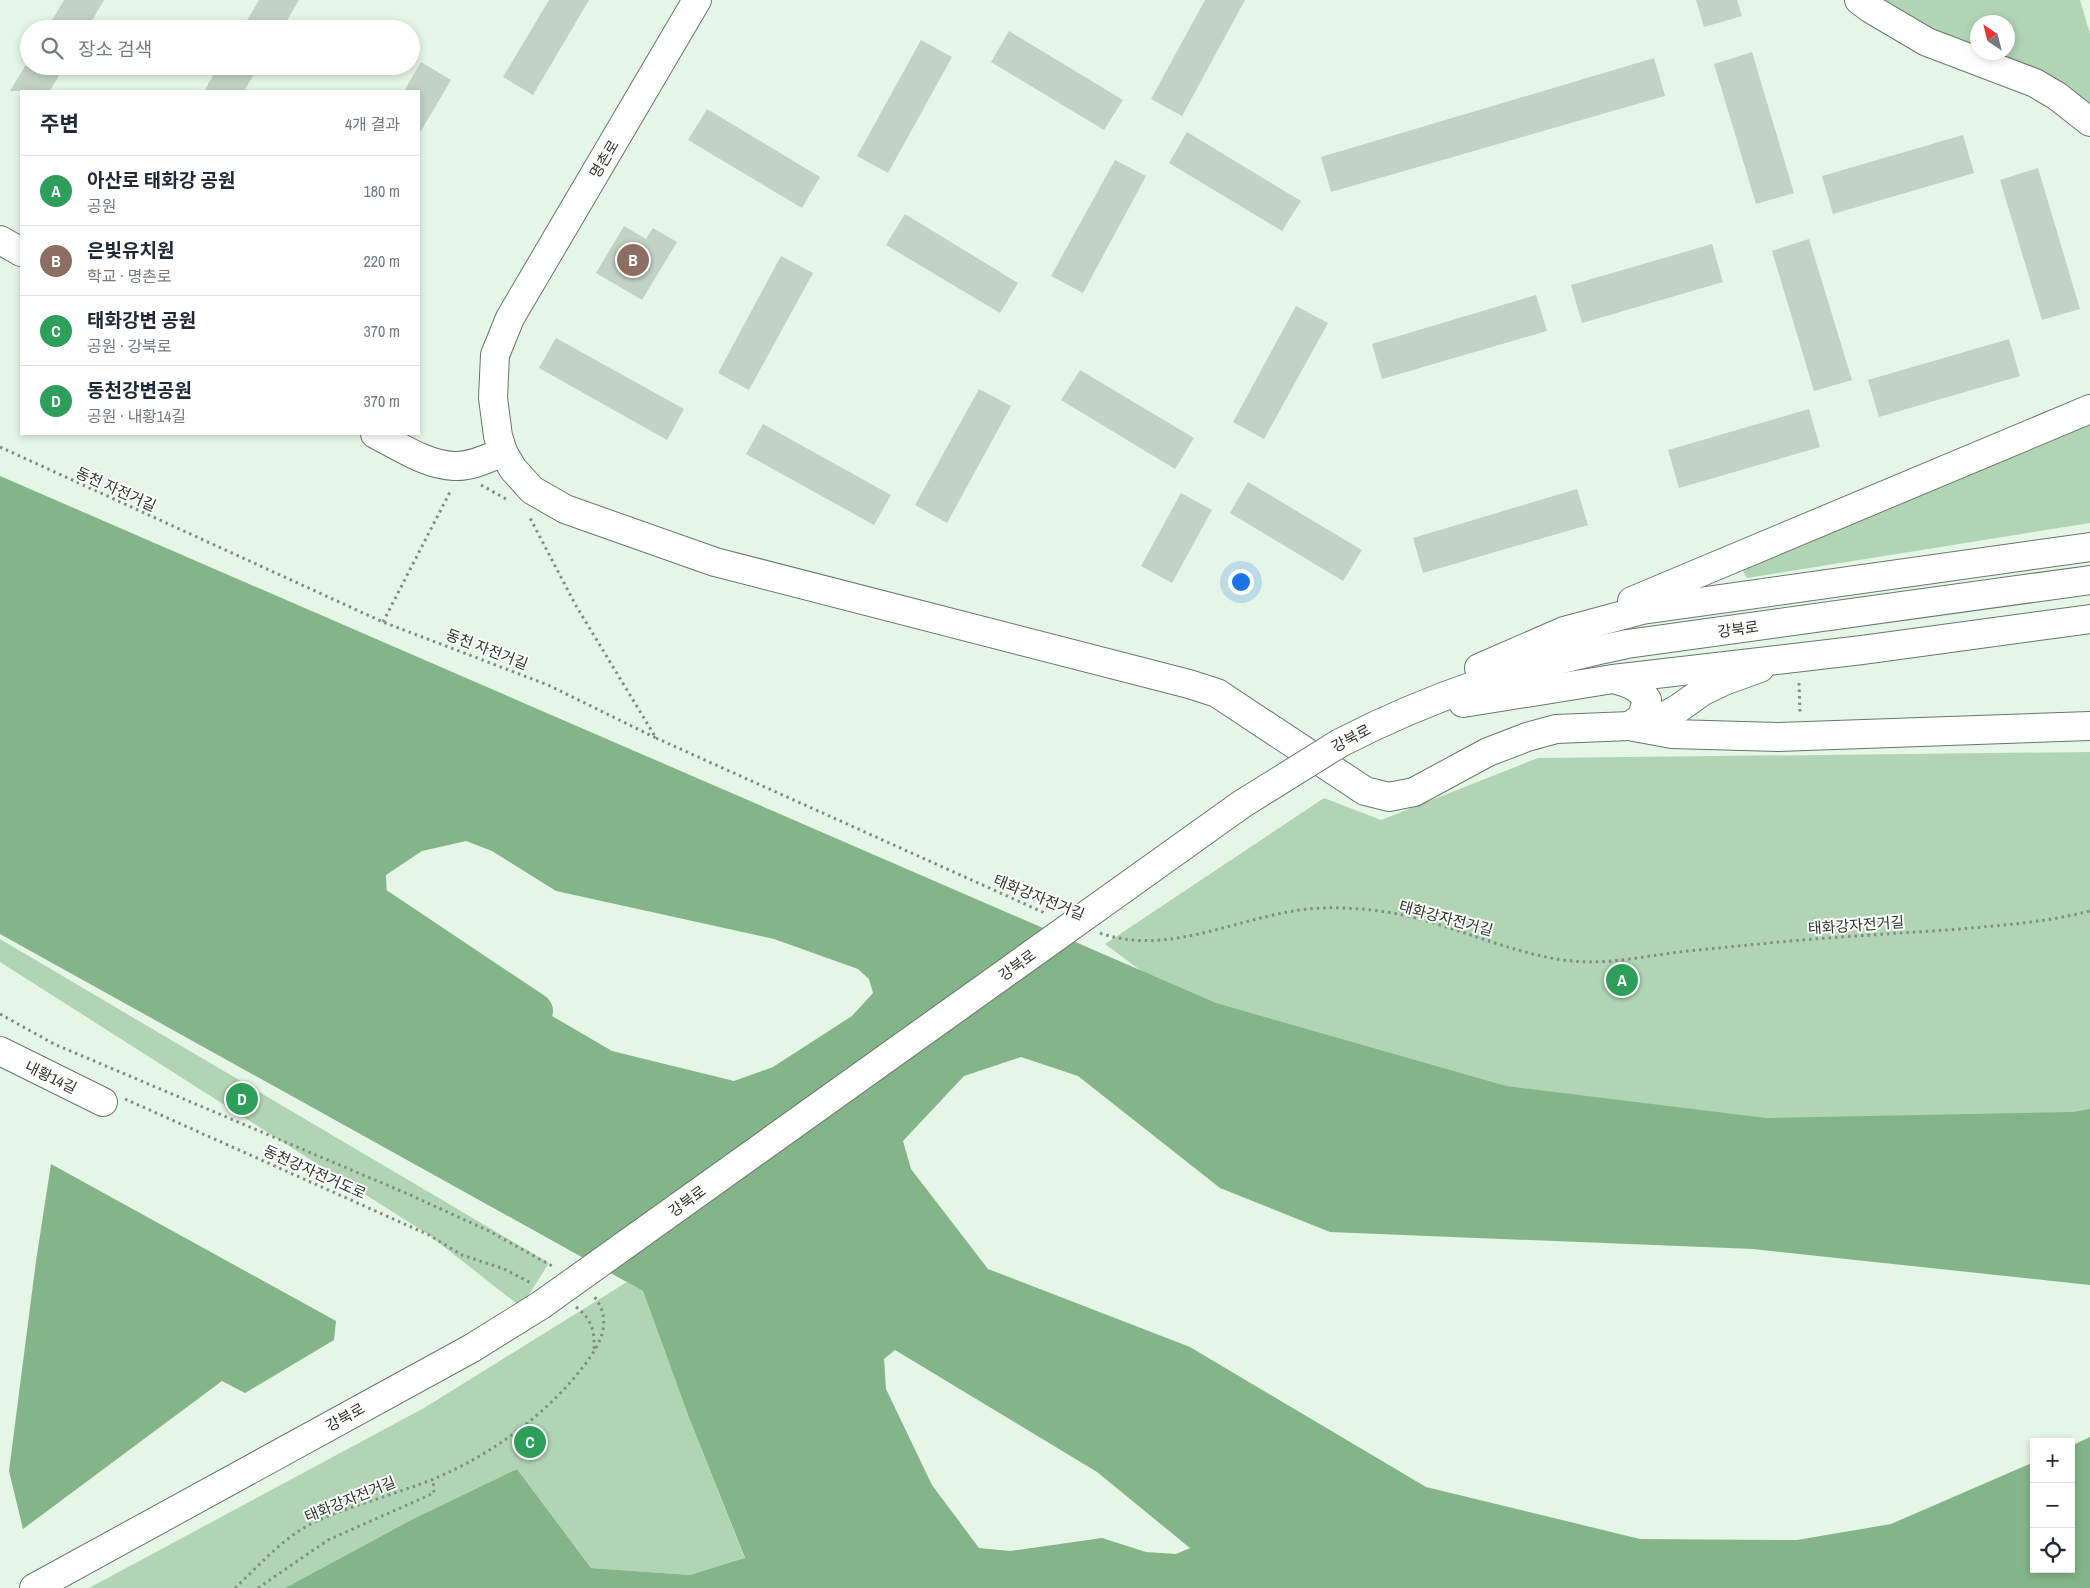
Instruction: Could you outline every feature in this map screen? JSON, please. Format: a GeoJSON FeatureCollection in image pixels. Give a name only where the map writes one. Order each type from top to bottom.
{"type":"FeatureCollection","features":[{"type":"Feature","properties":{"kind":"main road","name":"명촌로"},"geometry":{"type":"LineString","coordinates":[[503,452],[493,398],[495,355],[510,318],[697,0]]}},
{"type":"Feature","properties":{"kind":"main road"},"geometry":{"type":"LineString","coordinates":[[1859,0],[1885,18],[1927,42],[2035,83],[2057,96],[2090,122]]}},
{"type":"Feature","properties":{"kind":"main road"},"geometry":{"type":"LineString","coordinates":[[0,240],[20,251]]}},
{"type":"Feature","properties":{"kind":"main road"},"geometry":{"type":"LineString","coordinates":[[1381,722],[1493,660],[2090,409]]}},
{"type":"Feature","properties":{"kind":"main road"},"geometry":{"type":"LineString","coordinates":[[377,435],[430,462],[457,471],[503,452],[513,469],[532,490],[565,509],[715,562],[1189,684],[1216,693],[1365,791],[1389,797],[1414,792],[1488,752],[1527,737],[1556,730],[1630,726],[1658,720],[1724,680],[1794,658]]}},
{"type":"Feature","properties":{"kind":"main road"},"geometry":{"type":"LineString","coordinates":[[1564,631],[1642,610],[1678,604],[2090,546]]}},
{"type":"Feature","properties":{"kind":"main road","name":"강북로"},"geometry":{"type":"LineString","coordinates":[[34,1588],[472,1348],[539,1296],[1242,804],[1340,743],[1381,722],[1486,680],[1563,657],[1627,644],[2090,580]]}},
{"type":"Feature","properties":{"kind":"main road"},"geometry":{"type":"LineString","coordinates":[[1381,722],[1494,697],[1613,679],[1794,658],[2090,619]]}},
{"type":"Feature","properties":{"kind":"main road"},"geometry":{"type":"LineString","coordinates":[[1613,679],[1635,686],[1647,700],[1642,717],[1630,726]]}},
{"type":"Feature","properties":{"kind":"main road"},"geometry":{"type":"LineString","coordinates":[[1630,726],[1672,734],[1769,737],[1874,735],[2090,726]]}},
{"type":"Feature","properties":{"kind":"main road","name":"내황14길"},"geometry":{"type":"LineString","coordinates":[[0,1051],[113,1100]]}},
{"type":"Feature","properties":{"kind":"path","name":"동천 자전거길"},"geometry":{"type":"LineString","coordinates":[[0,447],[383,622],[548,685],[656,738]]}},
{"type":"Feature","properties":{"kind":"path"},"geometry":{"type":"LineString","coordinates":[[383,622],[457,471],[514,504]]}},
{"type":"Feature","properties":{"kind":"path"},"geometry":{"type":"LineString","coordinates":[[528,515],[575,604],[656,738]]}},
{"type":"Feature","properties":{"kind":"path","name":"태화강자전거길"},"geometry":{"type":"LineString","coordinates":[[656,738],[1055,917]]}},
{"type":"Feature","properties":{"kind":"path","name":"태화강자전거길"},"geometry":{"type":"LineString","coordinates":[[1091,930],[1118,939],[1161,940],[1214,931],[1269,916],[1322,908],[1361,910],[1420,919],[1529,954],[1566,961],[1614,962],[1760,944],[1990,926],[2060,918],[2090,911]]}},
{"type":"Feature","properties":{"kind":"path"},"geometry":{"type":"LineString","coordinates":[[0,1014],[54,1044],[408,1194],[489,1231],[557,1269]]}},
{"type":"Feature","properties":{"kind":"path","name":"동천강자전거도로"},"geometry":{"type":"LineString","coordinates":[[113,1100],[429,1235],[462,1255],[504,1269],[539,1296]]}},
{"type":"Feature","properties":{"kind":"path","name":"태화강자전거길"},"geometry":{"type":"LineString","coordinates":[[235,1588],[291,1538],[316,1522],[432,1479],[494,1447],[547,1407],[568,1387],[594,1352],[604,1334],[602,1310],[590,1291]]}},
{"type":"Feature","properties":{"kind":"path"},"geometry":{"type":"LineString","coordinates":[[572,1304],[590,1322],[595,1334],[594,1352]]}},
{"type":"Feature","properties":{"kind":"path"},"geometry":{"type":"LineString","coordinates":[[258,1588],[328,1540],[434,1493],[432,1479]]}},
{"type":"Feature","properties":{"kind":"shaded area"},"geometry":{"type":"Polygon","coordinates":[[[1882,0],[2080,0],[2090,34],[2090,108],[2067,89],[2044,75],[2012,60],[2015,60],[2015,15],[1970,15],[1970,45],[1952,39],[1882,0]]]}},
{"type":"Feature","properties":{"kind":"shaded area"},"geometry":{"type":"Polygon","coordinates":[[[2090,425],[2090,523],[1747,578],[1740,566],[2090,425]]]}},
{"type":"Feature","properties":{"kind":"shaded area"},"geometry":{"type":"Polygon","coordinates":[[[0,476],[1216,1003],[1506,1086],[1766,1118],[2073,1112],[2090,1109],[2090,1285],[1753,1249],[1330,1232],[1220,1188],[1078,1076],[1021,1057],[964,1076],[903,1141],[911,1169],[988,1269],[1190,1347],[1426,1487],[1640,1539],[1797,1540],[1891,1524],[2030,1464],[2030,1573],[2075,1573],[2075,1444],[2090,1437],[2090,1588],[285,1588],[411,1520],[517,1469],[591,1568],[690,1575],[745,1558],[688,1415],[643,1291],[0,934],[0,476]],[[466,841],[422,851],[386,875],[387,904],[408,945],[463,980],[504,984],[540,1009],[612,1051],[734,1081],[773,1067],[852,1016],[873,993],[869,979],[858,969],[774,939],[556,891],[492,851],[466,841]],[[895,1350],[884,1359],[886,1389],[932,1485],[979,1548],[1010,1551],[1102,1538],[1146,1552],[1176,1554],[1190,1548],[1097,1472],[895,1350]]]}},
{"type":"Feature","properties":{"kind":"shaded area"},"geometry":{"type":"Polygon","coordinates":[[[2090,752],[2090,1124],[1886,1146],[1535,1108],[1203,1017],[1105,944],[1324,798],[1381,820],[1538,758],[2090,752]]]}},
{"type":"Feature","properties":{"kind":"shaded area"},"geometry":{"type":"Polygon","coordinates":[[[0,939],[549,1263],[521,1307],[429,1235],[0,962],[0,939]]]}},
{"type":"Feature","properties":{"kind":"shaded area"},"geometry":{"type":"Polygon","coordinates":[[[51,1164],[336,1321],[334,1340],[245,1393],[222,1381],[23,1529],[9,1471],[36,1261],[51,1164]]]}},
{"type":"Feature","properties":{"kind":"shaded area"},"geometry":{"type":"Polygon","coordinates":[[[627,1282],[643,1291],[688,1415],[745,1559],[690,1575],[591,1568],[517,1469],[411,1520],[285,1588],[89,1588],[424,1408],[627,1282]]]}},
{"type":"Feature","properties":{"kind":"building"},"geometry":{"type":"Polygon","coordinates":[[[64,0],[104,0],[92,20],[52,20],[64,0]]]}},
{"type":"Feature","properties":{"kind":"building"},"geometry":{"type":"Polygon","coordinates":[[[259,0],[299,0],[287,20],[247,20],[259,0]]]}},
{"type":"Feature","properties":{"kind":"building"},"geometry":{"type":"Polygon","coordinates":[[[549,0],[589,0],[533,95],[503,77],[549,0]]]}},
{"type":"Feature","properties":{"kind":"building"},"geometry":{"type":"Polygon","coordinates":[[[1205,0],[1245,0],[1182,116],[1151,99],[1205,0]]]}},
{"type":"Feature","properties":{"kind":"building"},"geometry":{"type":"Polygon","coordinates":[[[1696,0],[1737,0],[1742,16],[1704,27],[1696,0]]]}},
{"type":"Feature","properties":{"kind":"building"},"geometry":{"type":"Polygon","coordinates":[[[1009,31],[1123,100],[1104,130],[991,62],[1009,31]]]}},
{"type":"Feature","properties":{"kind":"building"},"geometry":{"type":"Polygon","coordinates":[[[921,40],[952,57],[888,173],[857,156],[921,40]]]}},
{"type":"Feature","properties":{"kind":"building"},"geometry":{"type":"Polygon","coordinates":[[[1752,52],[1794,193],[1756,204],[1714,64],[1752,52]]]}},
{"type":"Feature","properties":{"kind":"building"},"geometry":{"type":"Polygon","coordinates":[[[1654,58],[1665,96],[1331,192],[1321,157],[1654,58]]]}},
{"type":"Feature","properties":{"kind":"building"},"geometry":{"type":"Polygon","coordinates":[[[421,62],[451,80],[420,132],[420,90],[405,90],[413,75],[420,75],[421,62]]]}},
{"type":"Feature","properties":{"kind":"building"},"geometry":{"type":"Polygon","coordinates":[[[20,74],[59,75],[51,90],[10,91],[20,74]]]}},
{"type":"Feature","properties":{"kind":"building"},"geometry":{"type":"Polygon","coordinates":[[[214,75],[254,75],[245,90],[205,90],[214,75]]]}},
{"type":"Feature","properties":{"kind":"building"},"geometry":{"type":"Polygon","coordinates":[[[707,109],[820,177],[802,208],[688,140],[707,109]]]}},
{"type":"Feature","properties":{"kind":"building"},"geometry":{"type":"Polygon","coordinates":[[[1187,132],[1301,201],[1282,231],[1169,163],[1187,132]]]}},
{"type":"Feature","properties":{"kind":"building"},"geometry":{"type":"Polygon","coordinates":[[[1963,135],[1974,173],[1833,214],[1822,176],[1963,135]]]}},
{"type":"Feature","properties":{"kind":"building"},"geometry":{"type":"Polygon","coordinates":[[[1115,160],[1146,176],[1083,293],[1051,276],[1115,160]]]}},
{"type":"Feature","properties":{"kind":"building"},"geometry":{"type":"Polygon","coordinates":[[[2038,168],[2080,309],[2042,320],[2000,180],[2038,168]]]}},
{"type":"Feature","properties":{"kind":"building"},"geometry":{"type":"Polygon","coordinates":[[[905,214],[1018,283],[1000,313],[886,245],[905,214]]]}},
{"type":"Feature","properties":{"kind":"building"},"geometry":{"type":"Polygon","coordinates":[[[624,226],[646,239],[653,228],[677,242],[642,300],[596,273],[624,226]]]}},
{"type":"Feature","properties":{"kind":"building"},"geometry":{"type":"Polygon","coordinates":[[[1809,239],[1852,380],[1814,391],[1772,251],[1809,239]]]}},
{"type":"Feature","properties":{"kind":"building"},"geometry":{"type":"Polygon","coordinates":[[[1712,244],[1723,282],[1582,323],[1571,285],[1712,244]]]}},
{"type":"Feature","properties":{"kind":"building"},"geometry":{"type":"Polygon","coordinates":[[[781,256],[813,273],[749,390],[718,373],[781,256]]]}},
{"type":"Feature","properties":{"kind":"building"},"geometry":{"type":"Polygon","coordinates":[[[1536,295],[1547,331],[1382,379],[1372,344],[1536,295]]]}},
{"type":"Feature","properties":{"kind":"building"},"geometry":{"type":"Polygon","coordinates":[[[1296,306],[1328,323],[1264,439],[1233,422],[1296,306]]]}},
{"type":"Feature","properties":{"kind":"building"},"geometry":{"type":"Polygon","coordinates":[[[556,338],[684,409],[667,440],[539,368],[556,338]]]}},
{"type":"Feature","properties":{"kind":"building"},"geometry":{"type":"Polygon","coordinates":[[[2009,339],[2020,376],[1879,417],[1868,380],[2009,339]]]}},
{"type":"Feature","properties":{"kind":"building"},"geometry":{"type":"Polygon","coordinates":[[[1080,370],[1194,438],[1175,469],[1061,400],[1080,370]]]}},
{"type":"Feature","properties":{"kind":"building"},"geometry":{"type":"Polygon","coordinates":[[[979,389],[1011,406],[947,523],[915,505],[979,389]]]}},
{"type":"Feature","properties":{"kind":"building"},"geometry":{"type":"Polygon","coordinates":[[[1809,409],[1820,447],[1679,488],[1668,450],[1809,409]]]}},
{"type":"Feature","properties":{"kind":"building"},"geometry":{"type":"Polygon","coordinates":[[[763,424],[891,495],[874,525],[746,454],[763,424]]]}},
{"type":"Feature","properties":{"kind":"building"},"geometry":{"type":"Polygon","coordinates":[[[1248,482],[1362,550],[1343,581],[1230,513],[1248,482]]]}},
{"type":"Feature","properties":{"kind":"building"},"geometry":{"type":"Polygon","coordinates":[[[1577,489],[1588,525],[1423,573],[1413,538],[1577,489]]]}},
{"type":"Feature","properties":{"kind":"building"},"geometry":{"type":"Polygon","coordinates":[[[1181,493],[1212,510],[1172,583],[1141,566],[1181,493]]]}},
{"type":"Feature","properties":{"kind":"waterway"},"geometry":{"type":"LineString","coordinates":[[351,888],[535,1011]]}},
{"type":"Feature","properties":{"kind":"place","name":"은빛유치원"},"geometry":{"type":"Point","coordinates":[633,260]}},
{"type":"Feature","properties":{"kind":"place","name":"아산로 태화강 공원"},"geometry":{"type":"Point","coordinates":[1622,980]}},
{"type":"Feature","properties":{"kind":"place","name":"동천강변공원"},"geometry":{"type":"Point","coordinates":[242,1099]}},
{"type":"Feature","properties":{"kind":"place","name":"태화강변 공원"},"geometry":{"type":"Point","coordinates":[530,1442]}}]}
